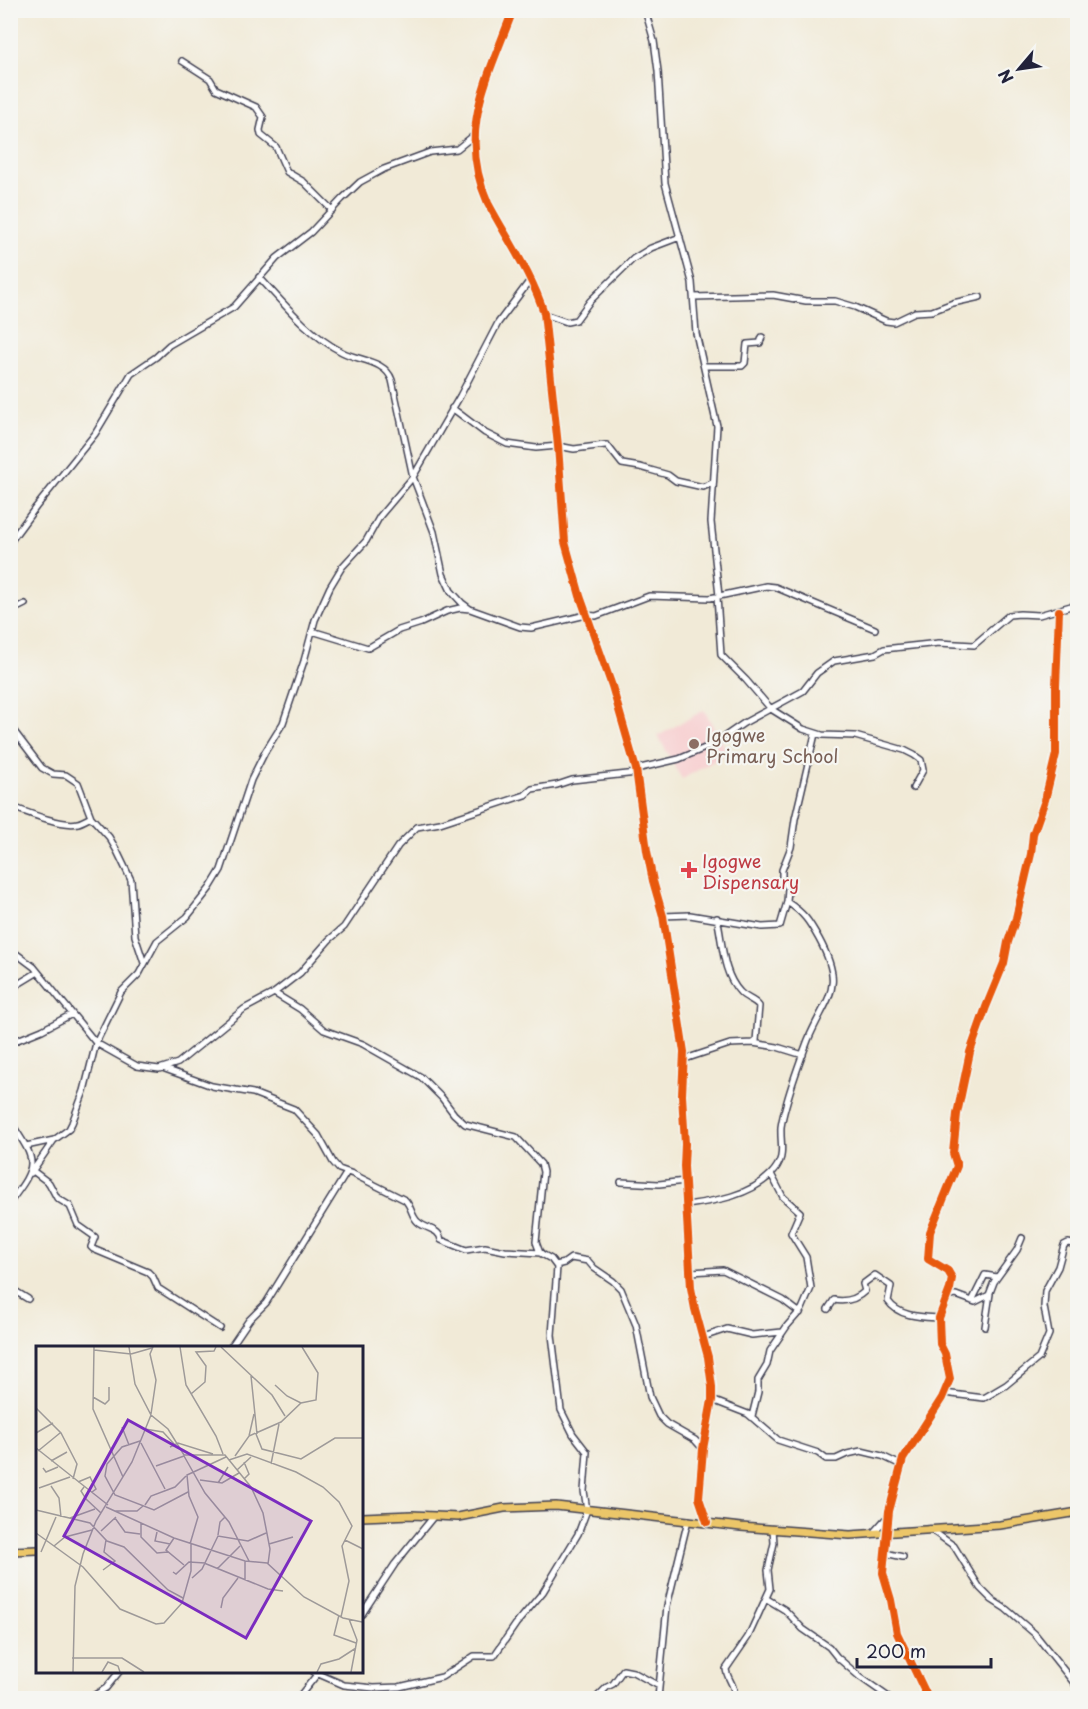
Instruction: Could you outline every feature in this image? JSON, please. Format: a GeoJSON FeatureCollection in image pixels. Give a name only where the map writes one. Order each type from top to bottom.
{"type":"FeatureCollection","features":[{"type":"Feature","properties":{"kind":"main road"},"geometry":{"type":"LineString","coordinates":[[363,1517],[458,1517],[531,1506],[556,1506],[850,1535],[1000,1525],[1077,1512]]}},
{"type":"Feature","properties":{"kind":"main road"},"geometry":{"type":"LineString","coordinates":[[10,1551],[36,1550]]}},
{"type":"Feature","properties":{"kind":"street"},"geometry":{"type":"LineString","coordinates":[[513,10],[479,104],[473,136],[475,163],[482,191],[531,279],[544,314],[558,446],[565,542],[586,615],[612,686],[637,771],[652,881],[663,916],[685,1059],[682,1095],[692,1298],[711,1375],[712,1400],[703,1449],[699,1498],[707,1522]]}},
{"type":"Feature","properties":{"kind":"street"},"geometry":{"type":"LineString","coordinates":[[645,10],[654,41],[658,71],[665,183],[694,297],[696,333],[717,426],[711,522],[722,655],[771,709],[802,729],[815,734],[855,736],[911,753],[921,760],[923,770],[913,788]]}},
{"type":"Feature","properties":{"kind":"street"},"geometry":{"type":"LineString","coordinates":[[182,61],[210,79],[216,89],[240,98],[259,110],[263,117],[261,135],[276,147],[287,172],[304,182],[332,210]]}},
{"type":"Feature","properties":{"kind":"street"},"geometry":{"type":"LineString","coordinates":[[10,542],[95,434],[131,374],[169,345],[234,307],[277,258],[311,232],[350,190],[370,176],[430,152],[457,149],[473,136]]}},
{"type":"Feature","properties":{"kind":"street"},"geometry":{"type":"LineString","coordinates":[[544,314],[567,322],[576,320],[590,301],[633,259],[651,248],[680,237]]}},
{"type":"Feature","properties":{"kind":"street"},"geometry":{"type":"LineString","coordinates":[[259,278],[329,345],[343,353],[388,370],[413,477],[434,532],[447,584],[462,603],[470,609]]}},
{"type":"Feature","properties":{"kind":"street"},"geometry":{"type":"LineString","coordinates":[[27,1146],[54,1140],[72,1124],[84,1091],[96,1043],[121,992],[139,974],[157,941],[187,917],[221,870],[251,780],[283,723],[324,598],[336,576],[366,541],[383,512],[413,477],[498,323],[531,279]]}},
{"type":"Feature","properties":{"kind":"street"},"geometry":{"type":"LineString","coordinates":[[694,297],[774,296],[806,301],[835,301],[894,322],[915,312],[932,311],[980,297]]}},
{"type":"Feature","properties":{"kind":"street"},"geometry":{"type":"LineString","coordinates":[[704,366],[742,366],[745,363],[747,344],[760,343],[762,337]]}},
{"type":"Feature","properties":{"kind":"street"},"geometry":{"type":"LineString","coordinates":[[452,408],[484,433],[499,441],[536,448],[558,446],[580,448],[607,445],[622,464],[640,467],[668,475],[676,481],[704,487],[712,483]]}},
{"type":"Feature","properties":{"kind":"street"},"geometry":{"type":"LineString","coordinates":[[312,631],[368,648],[399,630],[460,608],[470,609],[526,628],[586,615],[596,616],[649,596],[718,597],[766,586],[775,586],[875,629]]}},
{"type":"Feature","properties":{"kind":"street"},"geometry":{"type":"LineString","coordinates":[[10,602],[19,607],[25,604]]}},
{"type":"Feature","properties":{"kind":"street"},"geometry":{"type":"LineString","coordinates":[[10,949],[29,962],[96,1043],[130,1064],[145,1068],[163,1068],[178,1063],[244,1010],[274,993],[300,973],[329,940],[344,927],[398,846],[417,827],[440,823],[525,795],[532,789],[554,786],[572,780],[637,771],[703,750],[744,723],[803,691],[817,673],[834,661],[871,655],[884,649],[939,643],[974,645],[1008,615],[1039,615],[1077,604]]}},
{"type":"Feature","properties":{"kind":"street"},"geometry":{"type":"LineString","coordinates":[[928,1698],[897,1633],[891,1600],[883,1578],[889,1515],[901,1465],[908,1448],[935,1410],[950,1379],[945,1354],[939,1344],[939,1318],[951,1284],[951,1275],[928,1259],[929,1235],[957,1166],[953,1153],[957,1114],[967,1066],[986,1007],[1004,963],[1031,854],[1033,834],[1045,800],[1056,754],[1059,610]]}},
{"type":"Feature","properties":{"kind":"street"},"geometry":{"type":"LineString","coordinates":[[10,726],[42,768],[53,774],[66,775],[78,783],[91,817],[109,837],[131,880],[135,936],[144,963]]}},
{"type":"Feature","properties":{"kind":"street"},"geometry":{"type":"LineString","coordinates":[[663,916],[690,915],[762,927],[780,926],[787,902],[787,886],[782,878],[782,870],[791,847],[795,819],[815,734]]}},
{"type":"Feature","properties":{"kind":"street"},"geometry":{"type":"LineString","coordinates":[[10,806],[72,824],[91,817]]}},
{"type":"Feature","properties":{"kind":"street"},"geometry":{"type":"LineString","coordinates":[[687,1205],[729,1197],[760,1182],[771,1174],[783,1155],[781,1125],[786,1105],[803,1055],[831,994],[832,974],[828,956],[809,920],[800,910],[787,902]]}},
{"type":"Feature","properties":{"kind":"street"},"geometry":{"type":"LineString","coordinates":[[717,918],[724,959],[734,983],[742,994],[759,1006],[757,1038],[753,1043]]}},
{"type":"Feature","properties":{"kind":"street"},"geometry":{"type":"LineString","coordinates":[[10,989],[38,972]]}},
{"type":"Feature","properties":{"kind":"street"},"geometry":{"type":"LineString","coordinates":[[274,993],[300,1009],[324,1030],[363,1044],[415,1073],[430,1085],[465,1124],[510,1135],[519,1140],[543,1167],[536,1242],[541,1253]]}},
{"type":"Feature","properties":{"kind":"street"},"geometry":{"type":"LineString","coordinates":[[10,1043],[72,1014]]}},
{"type":"Feature","properties":{"kind":"street"},"geometry":{"type":"LineString","coordinates":[[685,1059],[730,1044],[753,1043],[803,1055]]}},
{"type":"Feature","properties":{"kind":"street"},"geometry":{"type":"LineString","coordinates":[[163,1068],[190,1079],[252,1094],[294,1109],[323,1142],[335,1166],[408,1202],[414,1218],[423,1226],[439,1233],[441,1239],[451,1245],[466,1250],[485,1247],[541,1253],[551,1259],[558,1272],[552,1335],[561,1410],[573,1434],[587,1452],[584,1491],[586,1510],[572,1546],[556,1573],[494,1656],[474,1656],[442,1677],[399,1687],[374,1688],[344,1684],[319,1673]]}},
{"type":"Feature","properties":{"kind":"street"},"geometry":{"type":"LineString","coordinates":[[10,1121],[27,1146],[31,1157],[32,1172]]}},
{"type":"Feature","properties":{"kind":"street"},"geometry":{"type":"LineString","coordinates":[[10,1202],[54,1140]]}},
{"type":"Feature","properties":{"kind":"street"},"geometry":{"type":"LineString","coordinates":[[32,1172],[49,1183],[57,1198],[70,1206],[78,1225],[95,1237],[93,1250],[148,1272],[158,1288],[220,1328]]}},
{"type":"Feature","properties":{"kind":"street"},"geometry":{"type":"LineString","coordinates":[[231,1346],[249,1320],[266,1303],[347,1172]]}},
{"type":"Feature","properties":{"kind":"street"},"geometry":{"type":"LineString","coordinates":[[752,1416],[758,1392],[758,1379],[766,1365],[770,1351],[782,1332],[800,1313],[810,1296],[812,1285],[806,1257],[791,1233],[800,1213],[783,1197],[771,1174]]}},
{"type":"Feature","properties":{"kind":"street"},"geometry":{"type":"LineString","coordinates":[[621,1182],[659,1184],[685,1181]]}},
{"type":"Feature","properties":{"kind":"street"},"geometry":{"type":"LineString","coordinates":[[985,1327],[990,1294],[997,1277],[1017,1250],[1022,1238]]}},
{"type":"Feature","properties":{"kind":"street"},"geometry":{"type":"LineString","coordinates":[[944,1393],[984,1398],[1006,1385],[1039,1358],[1049,1333],[1044,1307],[1046,1288],[1058,1267],[1064,1245],[1068,1243],[1077,1245]]}},
{"type":"Feature","properties":{"kind":"street"},"geometry":{"type":"LineString","coordinates":[[556,1265],[572,1258],[588,1260],[597,1270],[617,1284],[636,1325],[651,1398],[659,1416],[667,1424],[695,1440],[703,1449]]}},
{"type":"Feature","properties":{"kind":"street"},"geometry":{"type":"LineString","coordinates":[[691,1272],[723,1270],[783,1300],[800,1313]]}},
{"type":"Feature","properties":{"kind":"street"},"geometry":{"type":"LineString","coordinates":[[828,1309],[834,1300],[850,1300],[865,1291],[863,1284],[875,1275],[891,1286],[888,1301],[893,1307],[917,1318],[939,1318]]}},
{"type":"Feature","properties":{"kind":"street"},"geometry":{"type":"LineString","coordinates":[[972,1301],[985,1275],[997,1277]]}},
{"type":"Feature","properties":{"kind":"street"},"geometry":{"type":"LineString","coordinates":[[10,1288],[28,1299]]}},
{"type":"Feature","properties":{"kind":"street"},"geometry":{"type":"LineString","coordinates":[[946,1297],[956,1295],[978,1301],[990,1294]]}},
{"type":"Feature","properties":{"kind":"street"},"geometry":{"type":"LineString","coordinates":[[703,1337],[727,1329],[754,1335],[782,1332]]}},
{"type":"Feature","properties":{"kind":"street"},"geometry":{"type":"LineString","coordinates":[[712,1400],[742,1410],[752,1416],[778,1440],[818,1453],[826,1459],[836,1459],[861,1451],[882,1456],[901,1465]]}},
{"type":"Feature","properties":{"kind":"street"},"geometry":{"type":"LineString","coordinates":[[872,1534],[889,1515]]}},
{"type":"Feature","properties":{"kind":"street"},"geometry":{"type":"LineString","coordinates":[[363,1612],[395,1564],[434,1516]]}},
{"type":"Feature","properties":{"kind":"street"},"geometry":{"type":"LineString","coordinates":[[658,1698],[667,1606],[688,1520]]}},
{"type":"Feature","properties":{"kind":"street"},"geometry":{"type":"LineString","coordinates":[[928,1528],[954,1546],[985,1592],[1035,1634],[1077,1688]]}},
{"type":"Feature","properties":{"kind":"street"},"geometry":{"type":"LineString","coordinates":[[733,1698],[734,1685],[726,1669],[747,1637],[767,1599],[771,1587],[768,1569],[774,1543],[773,1529]]}},
{"type":"Feature","properties":{"kind":"street"},"geometry":{"type":"LineString","coordinates":[[885,1553],[903,1557]]}},
{"type":"Feature","properties":{"kind":"street"},"geometry":{"type":"LineString","coordinates":[[767,1599],[785,1610],[803,1629],[829,1647],[860,1677],[890,1698]]}},
{"type":"Feature","properties":{"kind":"street"},"geometry":{"type":"LineString","coordinates":[[596,1698],[613,1684],[623,1670],[633,1672],[659,1686]]}},
{"type":"Feature","properties":{"kind":"street"},"geometry":{"type":"LineString","coordinates":[[90,1698],[106,1688],[117,1673]]}},
{"type":"Feature","properties":{"kind":"street"},"geometry":{"type":"LineString","coordinates":[[298,1698],[316,1673]]}},
{"type":"Feature","properties":{"kind":"shaded area"},"geometry":{"type":"Polygon","coordinates":[[[704,710],[728,753],[682,779],[658,736],[704,710]]]}},
{"type":"Feature","properties":{"kind":"cycle path"},"geometry":{"type":"LineString","coordinates":[[513,10],[479,105],[475,129],[475,152],[479,177],[488,203],[526,271],[544,313],[565,542],[580,596],[612,686],[636,769],[647,851],[663,916],[684,1052],[682,1095],[684,1166],[691,1288],[708,1357],[712,1387],[699,1498],[707,1522]]}},
{"type":"Feature","properties":{"kind":"cycle path"},"geometry":{"type":"LineString","coordinates":[[928,1698],[897,1633],[883,1573],[889,1511],[903,1459],[942,1398],[950,1379],[945,1354],[940,1344],[939,1318],[952,1278],[948,1271],[928,1259],[930,1232],[957,1166],[953,1153],[957,1114],[970,1052],[1004,963],[1031,854],[1033,834],[1045,800],[1056,754],[1059,611]]}},
{"type":"Feature","properties":{"kind":"place","name":"Igogwe Primary School"},"geometry":{"type":"Point","coordinates":[694,744]}},
{"type":"Feature","properties":{"kind":"place","name":"Igogwe Dispensary"},"geometry":{"type":"Point","coordinates":[689,870]}}]}
